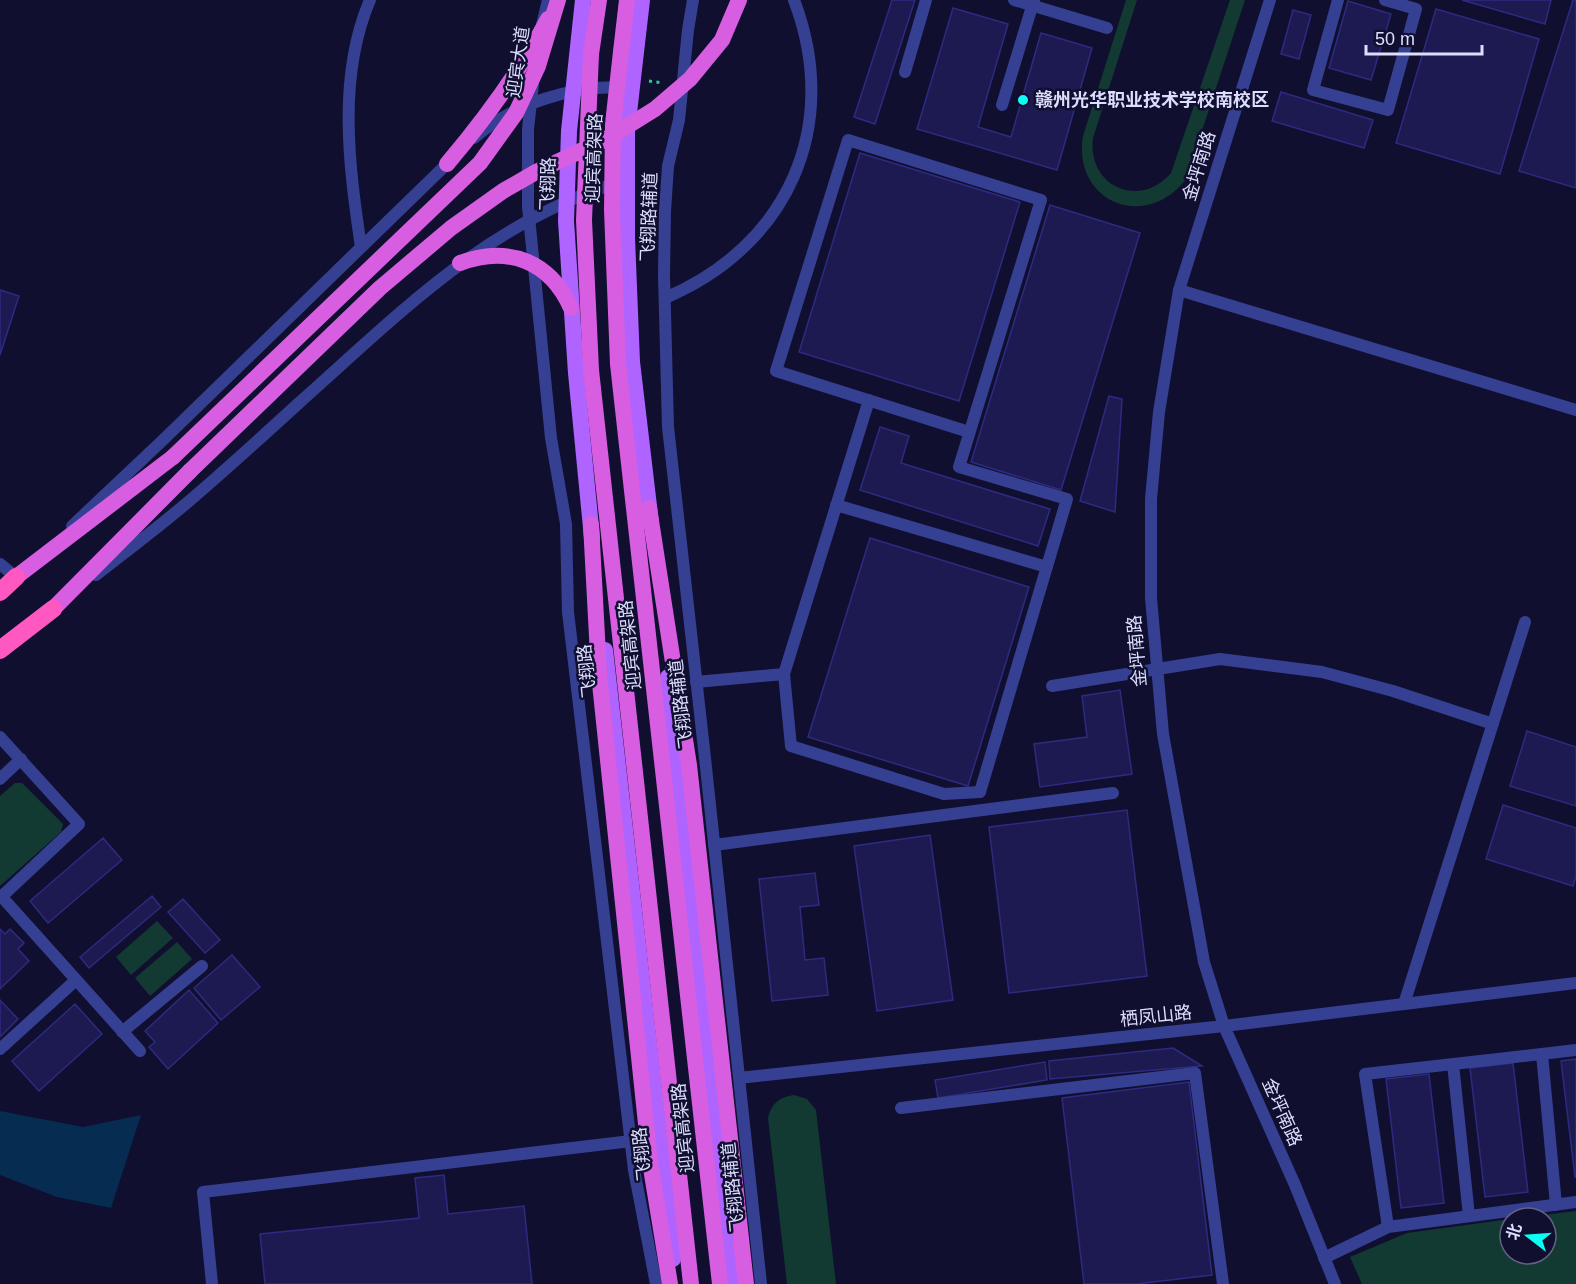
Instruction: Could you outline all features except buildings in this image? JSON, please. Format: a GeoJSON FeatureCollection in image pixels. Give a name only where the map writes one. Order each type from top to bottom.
{"type":"FeatureCollection","features":[{"type":"Feature","properties":{"kind":"highway"},"geometry":{"type":"LineString","coordinates":[[447,164],[499,99],[540,34],[558,0]]}},
{"type":"Feature","properties":{"kind":"highway"},"geometry":{"type":"LineString","coordinates":[[0,591],[173,457],[480,162],[521,103],[538,66],[558,0]]}},
{"type":"Feature","properties":{"kind":"highway","name":"迎宾高架路"},"geometry":{"type":"LineString","coordinates":[[599,0],[591,54],[584,220],[591,370],[691,1284]]}},
{"type":"Feature","properties":{"kind":"highway","name":"迎宾高架路"},"geometry":{"type":"LineString","coordinates":[[627,0],[613,124],[612,210],[618,364],[720,1284]]}},
{"type":"Feature","properties":{"kind":"highway"},"geometry":{"type":"LineString","coordinates":[[0,650],[53,609],[190,471],[380,288],[451,228],[503,191],[536,172],[610,137],[655,109],[690,79],[722,40],[739,0]]}},
{"type":"Feature","properties":{"kind":"highway"},"geometry":{"type":"LineString","coordinates":[[460,263],[479,257],[499,255],[513,257],[534,265],[558,285],[571,308]]}},
{"type":"Feature","properties":{"kind":"highway"},"geometry":{"type":"LineString","coordinates":[[649,508],[689,765],[746,1284]]}},
{"type":"Feature","properties":{"kind":"highway"},"geometry":{"type":"LineString","coordinates":[[591,524],[599,674],[650,1162],[670,1284]]}},
{"type":"Feature","properties":{"kind":"main road","name":"飞翔路"},"geometry":{"type":"LineString","coordinates":[[583,0],[576,52],[566,221],[571,308],[591,524],[676,1284]]}},
{"type":"Feature","properties":{"kind":"main road"},"geometry":{"type":"LineString","coordinates":[[642,0],[627,130],[627,238],[632,362],[734,1284]]}},
{"type":"Feature","properties":{"kind":"street"},"geometry":{"type":"LineString","coordinates":[[361,247],[351,164],[350,81],[357,34],[370,0]]}},
{"type":"Feature","properties":{"kind":"street","name":"迎宾大道"},"geometry":{"type":"LineString","coordinates":[[530,219],[528,129],[540,34],[548,0]]}},
{"type":"Feature","properties":{"kind":"street","name":"飞翔路辅道"},"geometry":{"type":"LineString","coordinates":[[693,0],[679,120],[668,166],[665,212],[668,427],[761,1284]]}},
{"type":"Feature","properties":{"kind":"street"},"geometry":{"type":"LineString","coordinates":[[665,298],[705,278],[741,251],[771,217],[793,178],[807,134],[812,88],[807,43],[794,0]]}},
{"type":"Feature","properties":{"kind":"street"},"geometry":{"type":"LineString","coordinates":[[905,72],[926,0]]}},
{"type":"Feature","properties":{"kind":"street"},"geometry":{"type":"LineString","coordinates":[[1014,0],[1033,3],[1107,28]]}},
{"type":"Feature","properties":{"kind":"street","name":"金坪南路"},"geometry":{"type":"LineString","coordinates":[[1270,0],[1179,290],[1159,412],[1151,500],[1151,598],[1163,734],[1204,962],[1224,1026],[1335,1284]]}},
{"type":"Feature","properties":{"kind":"street"},"geometry":{"type":"LineString","coordinates":[[1338,0],[1313,90],[1388,110],[1416,9],[1385,0]]}},
{"type":"Feature","properties":{"kind":"street"},"geometry":{"type":"LineString","coordinates":[[1002,105],[1033,3]]}},
{"type":"Feature","properties":{"kind":"street"},"geometry":{"type":"LineString","coordinates":[[0,564],[16,578],[163,440],[480,134],[498,121],[531,104],[573,91],[632,87]]}},
{"type":"Feature","properties":{"kind":"street"},"geometry":{"type":"LineString","coordinates":[[869,400],[784,674],[791,746],[944,794],[980,792],[1067,499],[958,467],[969,432],[1041,201],[848,140],[776,371],[869,400],[969,432]]}},
{"type":"Feature","properties":{"kind":"street"},"geometry":{"type":"LineString","coordinates":[[53,609],[194,498],[396,316],[460,263],[488,243],[530,219],[567,201],[627,180]]}},
{"type":"Feature","properties":{"kind":"street"},"geometry":{"type":"LineString","coordinates":[[530,219],[551,438],[566,524],[568,612],[631,1141],[656,1284]]}},
{"type":"Feature","properties":{"kind":"street"},"geometry":{"type":"LineString","coordinates":[[1179,290],[1576,410]]}},
{"type":"Feature","properties":{"kind":"street"},"geometry":{"type":"LineString","coordinates":[[836,505],[1047,567]]}},
{"type":"Feature","properties":{"kind":"street"},"geometry":{"type":"LineString","coordinates":[[1404,1004],[1525,622]]}},
{"type":"Feature","properties":{"kind":"street"},"geometry":{"type":"LineString","coordinates":[[1052,686],[1220,659],[1322,672],[1393,691],[1493,724]]}},
{"type":"Feature","properties":{"kind":"street"},"geometry":{"type":"LineString","coordinates":[[696,682],[784,674]]}},
{"type":"Feature","properties":{"kind":"street"},"geometry":{"type":"LineString","coordinates":[[0,737],[79,824],[1,897],[140,1051]]}},
{"type":"Feature","properties":{"kind":"street"},"geometry":{"type":"LineString","coordinates":[[0,779],[21,759]]}},
{"type":"Feature","properties":{"kind":"street"},"geometry":{"type":"LineString","coordinates":[[714,845],[1113,793]]}},
{"type":"Feature","properties":{"kind":"street"},"geometry":{"type":"LineString","coordinates":[[122,1032],[202,966]]}},
{"type":"Feature","properties":{"kind":"street"},"geometry":{"type":"LineString","coordinates":[[0,1049],[76,980]]}},
{"type":"Feature","properties":{"kind":"street","name":"栖凤山路"},"geometry":{"type":"LineString","coordinates":[[739,1078],[1224,1026],[1576,983]]}},
{"type":"Feature","properties":{"kind":"street"},"geometry":{"type":"LineString","coordinates":[[1388,1227],[1365,1074],[1576,1050]]}},
{"type":"Feature","properties":{"kind":"street"},"geometry":{"type":"LineString","coordinates":[[1542,1054],[1556,1205]]}},
{"type":"Feature","properties":{"kind":"street"},"geometry":{"type":"LineString","coordinates":[[1453,1064],[1469,1216]]}},
{"type":"Feature","properties":{"kind":"street"},"geometry":{"type":"LineString","coordinates":[[901,1108],[1195,1073],[1223,1284]]}},
{"type":"Feature","properties":{"kind":"street"},"geometry":{"type":"LineString","coordinates":[[212,1284],[203,1192],[631,1141]]}},
{"type":"Feature","properties":{"kind":"street"},"geometry":{"type":"LineString","coordinates":[[1324,1258],[1388,1227],[1576,1202]]}},
{"type":"Feature","properties":{"kind":"green space"},"geometry":{"type":"Polygon","coordinates":[[[1126,0],[1137,0],[1093,138],[1093,155],[1098,169],[1107,180],[1131,191],[1144,190],[1158,184],[1171,173],[1230,0],[1245,0],[1186,179],[1170,195],[1151,204],[1133,206],[1115,202],[1100,193],[1089,178],[1083,159],[1083,136],[1126,0]]]}},
{"type":"Feature","properties":{"kind":"green space"},"geometry":{"type":"Polygon","coordinates":[[[15,783],[22,783],[63,824],[61,832],[0,886],[0,796],[15,783]]]}},
{"type":"Feature","properties":{"kind":"green space"},"geometry":{"type":"Polygon","coordinates":[[[157,921],[173,938],[131,975],[116,957],[157,921]]]}},
{"type":"Feature","properties":{"kind":"green space"},"geometry":{"type":"Polygon","coordinates":[[[177,942],[192,959],[150,996],[135,978],[177,942]]]}},
{"type":"Feature","properties":{"kind":"green space"},"geometry":{"type":"Polygon","coordinates":[[[794,1095],[807,1099],[816,1110],[836,1284],[787,1284],[768,1118],[776,1102],[794,1095]]]}},
{"type":"Feature","properties":{"kind":"green space"},"geometry":{"type":"Polygon","coordinates":[[[1576,1211],[1576,1284],[1362,1284],[1350,1257],[1407,1233],[1498,1221],[1498,1266],[1558,1266],[1558,1213],[1576,1211]]]}},
{"type":"Feature","properties":{"kind":"water"},"geometry":{"type":"Polygon","coordinates":[[[0,1111],[83,1127],[141,1115],[111,1208],[57,1197],[0,1175],[0,1111]]]}},
{"type":"Feature","properties":{"kind":"place","name":"赣州光华职业技术学校南校区"},"geometry":{"type":"Point","coordinates":[1023,100]}}]}
